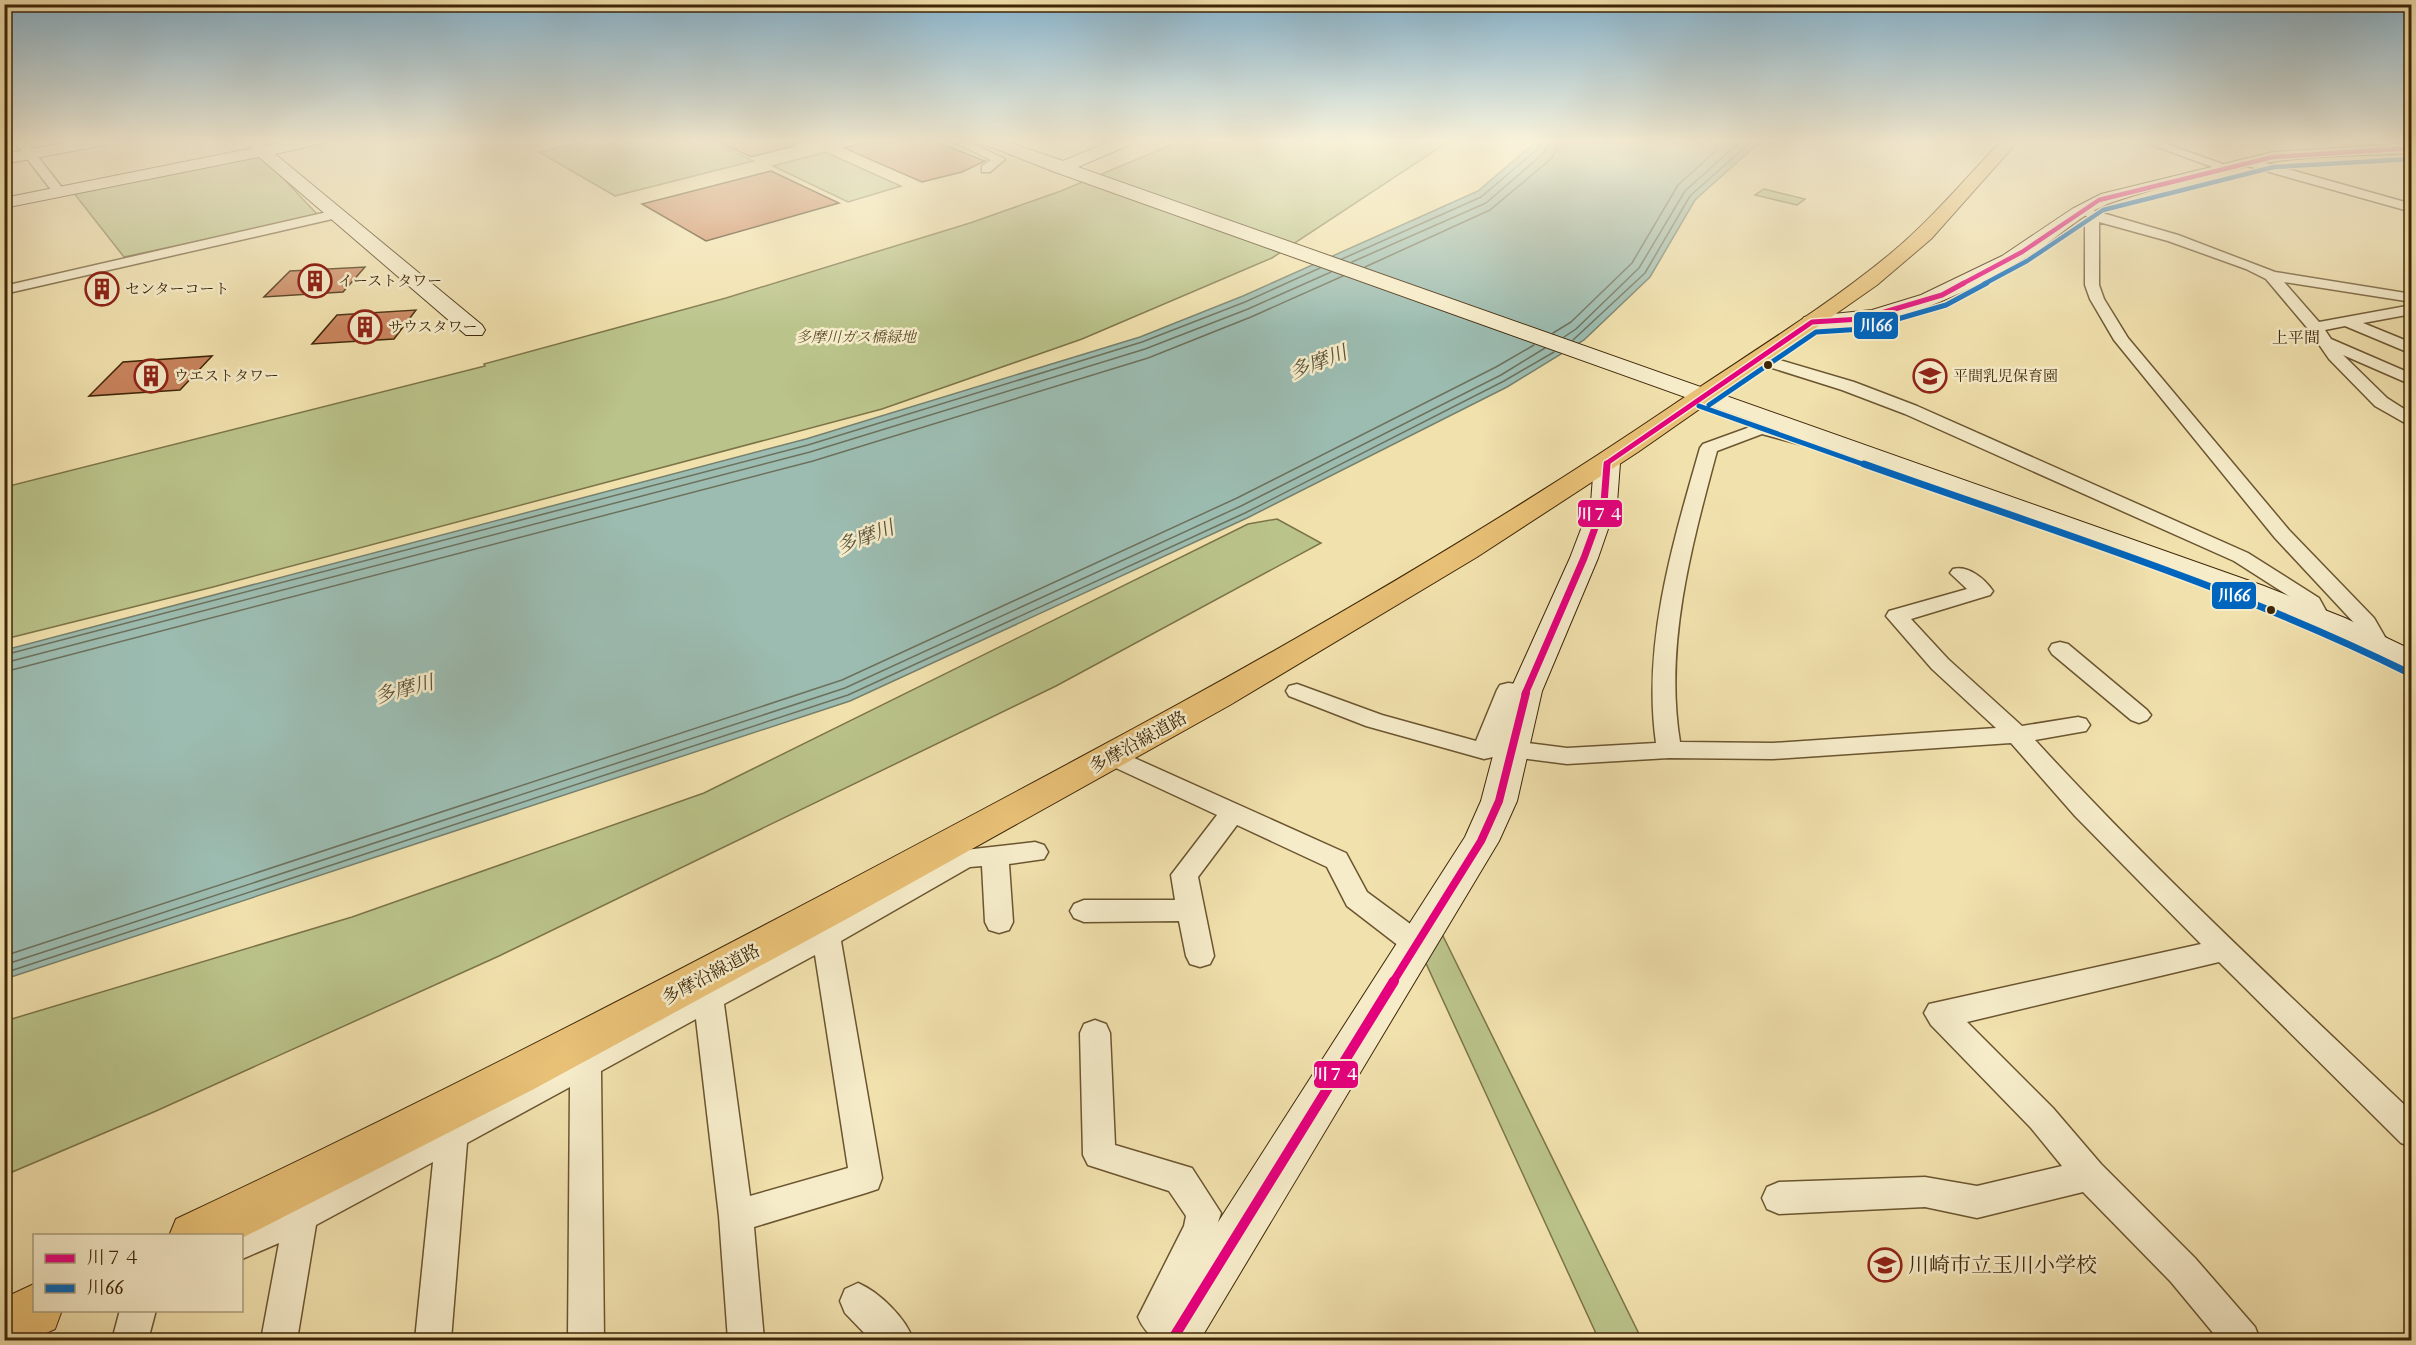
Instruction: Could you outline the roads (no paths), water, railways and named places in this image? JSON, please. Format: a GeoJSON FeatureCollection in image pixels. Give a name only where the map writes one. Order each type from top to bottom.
{"type":"FeatureCollection","features":[{"type":"Feature","properties":{"kind":"main road","name":"多摩沿線道路"},"geometry":{"type":"LineString","coordinates":[[199,1234],[707,989],[958,851],[1112,756],[1496,536],[1812,322],[1894,261],[1953,203]]}},
{"type":"Feature","properties":{"kind":"main road"},"geometry":{"type":"LineString","coordinates":[[4,1326],[34,1312]]}},
{"type":"Feature","properties":{"kind":"street"},"geometry":{"type":"LineString","coordinates":[[323,203],[474,330]]}},
{"type":"Feature","properties":{"kind":"street"},"geometry":{"type":"LineString","coordinates":[[1157,203],[2199,571],[2319,618],[2378,644],[2412,663]]}},
{"type":"Feature","properties":{"kind":"street"},"geometry":{"type":"LineString","coordinates":[[1812,322],[1861,319],[1942,295],[2090,214],[2102,203]]}},
{"type":"Feature","properties":{"kind":"street"},"geometry":{"type":"LineString","coordinates":[[2393,203],[2412,208]]}},
{"type":"Feature","properties":{"kind":"street"},"geometry":{"type":"LineString","coordinates":[[4,290],[336,214]]}},
{"type":"Feature","properties":{"kind":"street"},"geometry":{"type":"LineString","coordinates":[[2090,214],[2184,242],[2251,266],[2271,276],[2412,298]]}},
{"type":"Feature","properties":{"kind":"street"},"geometry":{"type":"LineString","coordinates":[[2090,214],[2092,220],[2092,285],[2097,299],[2122,340],[2282,534],[2366,623],[2378,644]]}},
{"type":"Feature","properties":{"kind":"street"},"geometry":{"type":"LineString","coordinates":[[2271,276],[2315,327],[2335,356],[2381,402],[2412,423]]}},
{"type":"Feature","properties":{"kind":"street"},"geometry":{"type":"LineString","coordinates":[[2315,327],[2412,309]]}},
{"type":"Feature","properties":{"kind":"street"},"geometry":{"type":"LineString","coordinates":[[2392,313],[2412,321]]}},
{"type":"Feature","properties":{"kind":"street"},"geometry":{"type":"LineString","coordinates":[[2346,321],[2412,349]]}},
{"type":"Feature","properties":{"kind":"street"},"geometry":{"type":"LineString","coordinates":[[2325,341],[2412,380]]}},
{"type":"Feature","properties":{"kind":"street"},"geometry":{"type":"LineString","coordinates":[[1756,358],[1848,386],[1911,410],[2241,557],[2312,602],[2319,618]]}},
{"type":"Feature","properties":{"kind":"street"},"geometry":{"type":"LineString","coordinates":[[1670,750],[1662,705],[1665,654],[1683,541],[1709,448],[1761,428],[1799,439],[1817,436]]}},
{"type":"Feature","properties":{"kind":"street"},"geometry":{"type":"LineString","coordinates":[[1095,1033],[1099,1155],[1179,1179],[1203,1213],[1200,1230],[1156,1317],[1175,1336],[1320,1098],[1482,841],[1499,801],[1526,691],[1604,503],[1607,463]]}},
{"type":"Feature","properties":{"kind":"street"},"geometry":{"type":"LineString","coordinates":[[1960,573],[1983,591],[1897,616],[1940,664],[2016,735],[2084,810],[2412,1134]]}},
{"type":"Feature","properties":{"kind":"street"},"geometry":{"type":"LineString","coordinates":[[2060,649],[2139,715]]}},
{"type":"Feature","properties":{"kind":"street"},"geometry":{"type":"LineString","coordinates":[[1297,691],[1374,721],[1484,751],[1508,690],[1526,691]]}},
{"type":"Feature","properties":{"kind":"street"},"geometry":{"type":"LineString","coordinates":[[1512,749],[1567,756],[1670,750],[1773,751],[2016,735],[2078,725]]}},
{"type":"Feature","properties":{"kind":"street"},"geometry":{"type":"LineString","coordinates":[[1112,756],[1337,860],[1357,899],[1418,945]]}},
{"type":"Feature","properties":{"kind":"street"},"geometry":{"type":"LineString","coordinates":[[1200,956],[1184,875],[1233,812]]}},
{"type":"Feature","properties":{"kind":"street"},"geometry":{"type":"LineString","coordinates":[[243,1243],[301,1215],[586,1063],[707,989],[826,936],[958,851],[995,856],[1035,852]]}},
{"type":"Feature","properties":{"kind":"street"},"geometry":{"type":"LineString","coordinates":[[995,856],[999,922]]}},
{"type":"Feature","properties":{"kind":"street"},"geometry":{"type":"LineString","coordinates":[[1084,911],[1191,910]]}},
{"type":"Feature","properties":{"kind":"street"},"geometry":{"type":"LineString","coordinates":[[736,1216],[866,1178],[826,936]]}},
{"type":"Feature","properties":{"kind":"street"},"geometry":{"type":"LineString","coordinates":[[2224,950],[1940,1015],[2042,1118],[2089,1174],[2183,1270],[2242,1341]]}},
{"type":"Feature","properties":{"kind":"street"},"geometry":{"type":"LineString","coordinates":[[707,989],[736,1216],[746,1341]]}},
{"type":"Feature","properties":{"kind":"street"},"geometry":{"type":"LineString","coordinates":[[586,1063],[586,1341]]}},
{"type":"Feature","properties":{"kind":"street"},"geometry":{"type":"LineString","coordinates":[[434,1341],[452,1134]]}},
{"type":"Feature","properties":{"kind":"street"},"geometry":{"type":"LineString","coordinates":[[1779,1198],[1925,1192],[1977,1202],[2089,1174]]}},
{"type":"Feature","properties":{"kind":"street"},"geometry":{"type":"LineString","coordinates":[[279,1341],[301,1215]]}},
{"type":"Feature","properties":{"kind":"street"},"geometry":{"type":"LineString","coordinates":[[858,1301],[895,1341]]}},
{"type":"Feature","properties":{"kind":"street"},"geometry":{"type":"LineString","coordinates":[[130,1341],[138,1312]]}},
{"type":"Feature","properties":{"kind":"water","name":"多摩川"},"geometry":{"type":"Polygon","coordinates":[[[1452,203],[1693,203],[1650,277],[1584,340],[1507,387],[1247,518],[850,701],[5,979],[5,650],[806,439],[1140,337],[1243,296],[1452,203]]]}},
{"type":"Feature","properties":{"kind":"place","name":"イーストタワー"},"geometry":{"type":"Point","coordinates":[315,281]}},
{"type":"Feature","properties":{"kind":"place","name":"センターコート"},"geometry":{"type":"Point","coordinates":[102,289]}},
{"type":"Feature","properties":{"kind":"place","name":"サウスタワー"},"geometry":{"type":"Point","coordinates":[365,327]}},
{"type":"Feature","properties":{"kind":"place","name":"ウエストタワー"},"geometry":{"type":"Point","coordinates":[151,376]}},
{"type":"Feature","properties":{"kind":"place","name":"平間乳児保育園"},"geometry":{"type":"Point","coordinates":[1930,376]}},
{"type":"Feature","properties":{"kind":"place","name":"川崎市立玉川小学校"},"geometry":{"type":"Point","coordinates":[1885,1265]}},
{"type":"Feature","properties":{"kind":"district","name":"上平間"},"geometry":{"type":"Point","coordinates":[2296,337]}},
{"type":"Feature","properties":{"kind":"park label","name":"多摩川ガス橋緑地"},"geometry":{"type":"Point","coordinates":[856,337]}}]}
